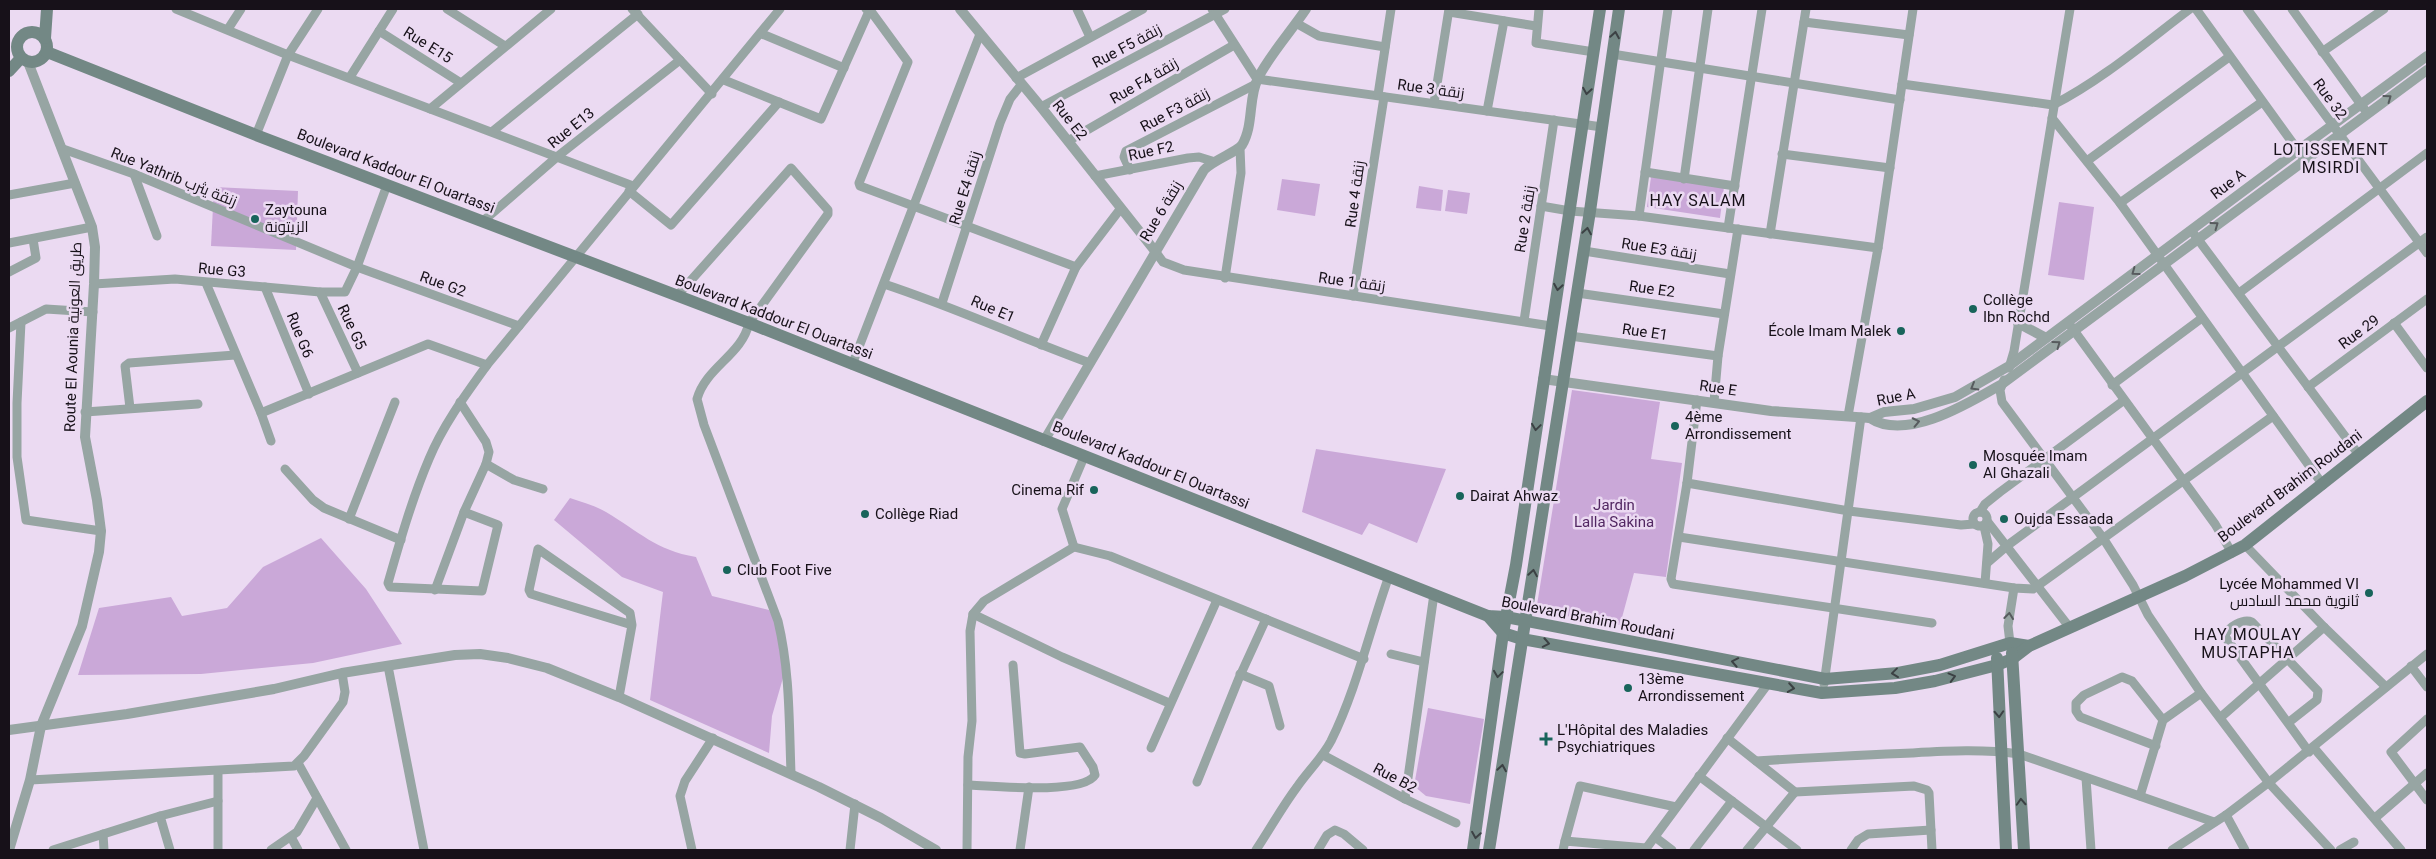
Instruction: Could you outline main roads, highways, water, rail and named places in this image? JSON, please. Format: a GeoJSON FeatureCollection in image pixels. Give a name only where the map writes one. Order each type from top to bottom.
{"type":"FeatureCollection","features":[{"type":"Feature","properties":{"kind":"main road"},"geometry":{"type":"LineString","coordinates":[[9,70],[20,37],[30,32],[45,9]]}},
{"type":"Feature","properties":{"kind":"main road"},"geometry":{"type":"LineString","coordinates":[[17,49],[39,60],[47,52],[45,9]]}},
{"type":"Feature","properties":{"kind":"main road"},"geometry":{"type":"LineString","coordinates":[[1473,850],[1503,633],[1516,565],[1600,9]]}},
{"type":"Feature","properties":{"kind":"main road"},"geometry":{"type":"LineString","coordinates":[[1489,850],[1584,251],[1619,9]]}},
{"type":"Feature","properties":{"kind":"main road"},"geometry":{"type":"LineString","coordinates":[[30,32],[40,34],[45,38]]}},
{"type":"Feature","properties":{"kind":"main road","name":"Boulevard Kaddour El Ouartassi"},"geometry":{"type":"LineString","coordinates":[[47,52],[256,135],[748,323],[1488,616]]}},
{"type":"Feature","properties":{"kind":"main road","name":"Boulevard Brahim Roudani"},"geometry":{"type":"LineString","coordinates":[[1488,616],[1503,633],[1522,639],[1822,693],[1895,688],[1935,681],[1997,665],[2012,659],[2029,646],[2139,598],[2232,553],[2323,485],[2427,401]]}},
{"type":"Feature","properties":{"kind":"main road","name":"Boulevard Brahim Roudani"},"geometry":{"type":"LineString","coordinates":[[1488,616],[1506,617],[1825,679],[1898,673],[1940,665],[2010,643]]}},
{"type":"Feature","properties":{"kind":"main road"},"geometry":{"type":"LineString","coordinates":[[1618,656],[1624,641]]}},
{"type":"Feature","properties":{"kind":"main road"},"geometry":{"type":"LineString","coordinates":[[2024,850],[2010,643],[2029,646]]}},
{"type":"Feature","properties":{"kind":"main road"},"geometry":{"type":"LineString","coordinates":[[1997,648],[2006,850]]}},
{"type":"Feature","properties":{"kind":"place","name":"Zaytouna الزيتونة"},"geometry":{"type":"Point","coordinates":[255,219]}},
{"type":"Feature","properties":{"kind":"place","name":"Collège Ibn Rochd"},"geometry":{"type":"Point","coordinates":[1973,309]}},
{"type":"Feature","properties":{"kind":"place","name":"École Imam Malek"},"geometry":{"type":"Point","coordinates":[1901,331]}},
{"type":"Feature","properties":{"kind":"place","name":"4ème Arrondissement"},"geometry":{"type":"Point","coordinates":[1675,426]}},
{"type":"Feature","properties":{"kind":"place","name":"Mosquée Imam Al Ghazali"},"geometry":{"type":"Point","coordinates":[1973,465]}},
{"type":"Feature","properties":{"kind":"place","name":"Cinema Rif"},"geometry":{"type":"Point","coordinates":[1094,490]}},
{"type":"Feature","properties":{"kind":"place","name":"Dairat Ahwaz"},"geometry":{"type":"Point","coordinates":[1460,496]}},
{"type":"Feature","properties":{"kind":"place","name":"Collège Riad"},"geometry":{"type":"Point","coordinates":[865,514]}},
{"type":"Feature","properties":{"kind":"place","name":"Oujda Essaada"},"geometry":{"type":"Point","coordinates":[2004,519]}},
{"type":"Feature","properties":{"kind":"place","name":"Club Foot Five"},"geometry":{"type":"Point","coordinates":[727,570]}},
{"type":"Feature","properties":{"kind":"place","name":"Lycée Mohammed VI ثانوية محمد السادس"},"geometry":{"type":"Point","coordinates":[2369,593]}},
{"type":"Feature","properties":{"kind":"place","name":"13ème Arrondissement"},"geometry":{"type":"Point","coordinates":[1628,688]}},
{"type":"Feature","properties":{"kind":"place","name":"L'Hôpital des Maladies Psychiatriques"},"geometry":{"type":"Point","coordinates":[1546,739]}},
{"type":"Feature","properties":{"kind":"district","name":"LOTISSEMENT MSIRDI"},"geometry":{"type":"Point","coordinates":[2331,158]}},
{"type":"Feature","properties":{"kind":"district","name":"HAY SALAM"},"geometry":{"type":"Point","coordinates":[1698,200]}},
{"type":"Feature","properties":{"kind":"district","name":"HAY MOULAY MUSTAPHA"},"geometry":{"type":"Point","coordinates":[2248,643]}},
{"type":"Feature","properties":{"kind":"park label","name":"Jardin Lalla Sakina"},"geometry":{"type":"Point","coordinates":[1614,514]}}]}
